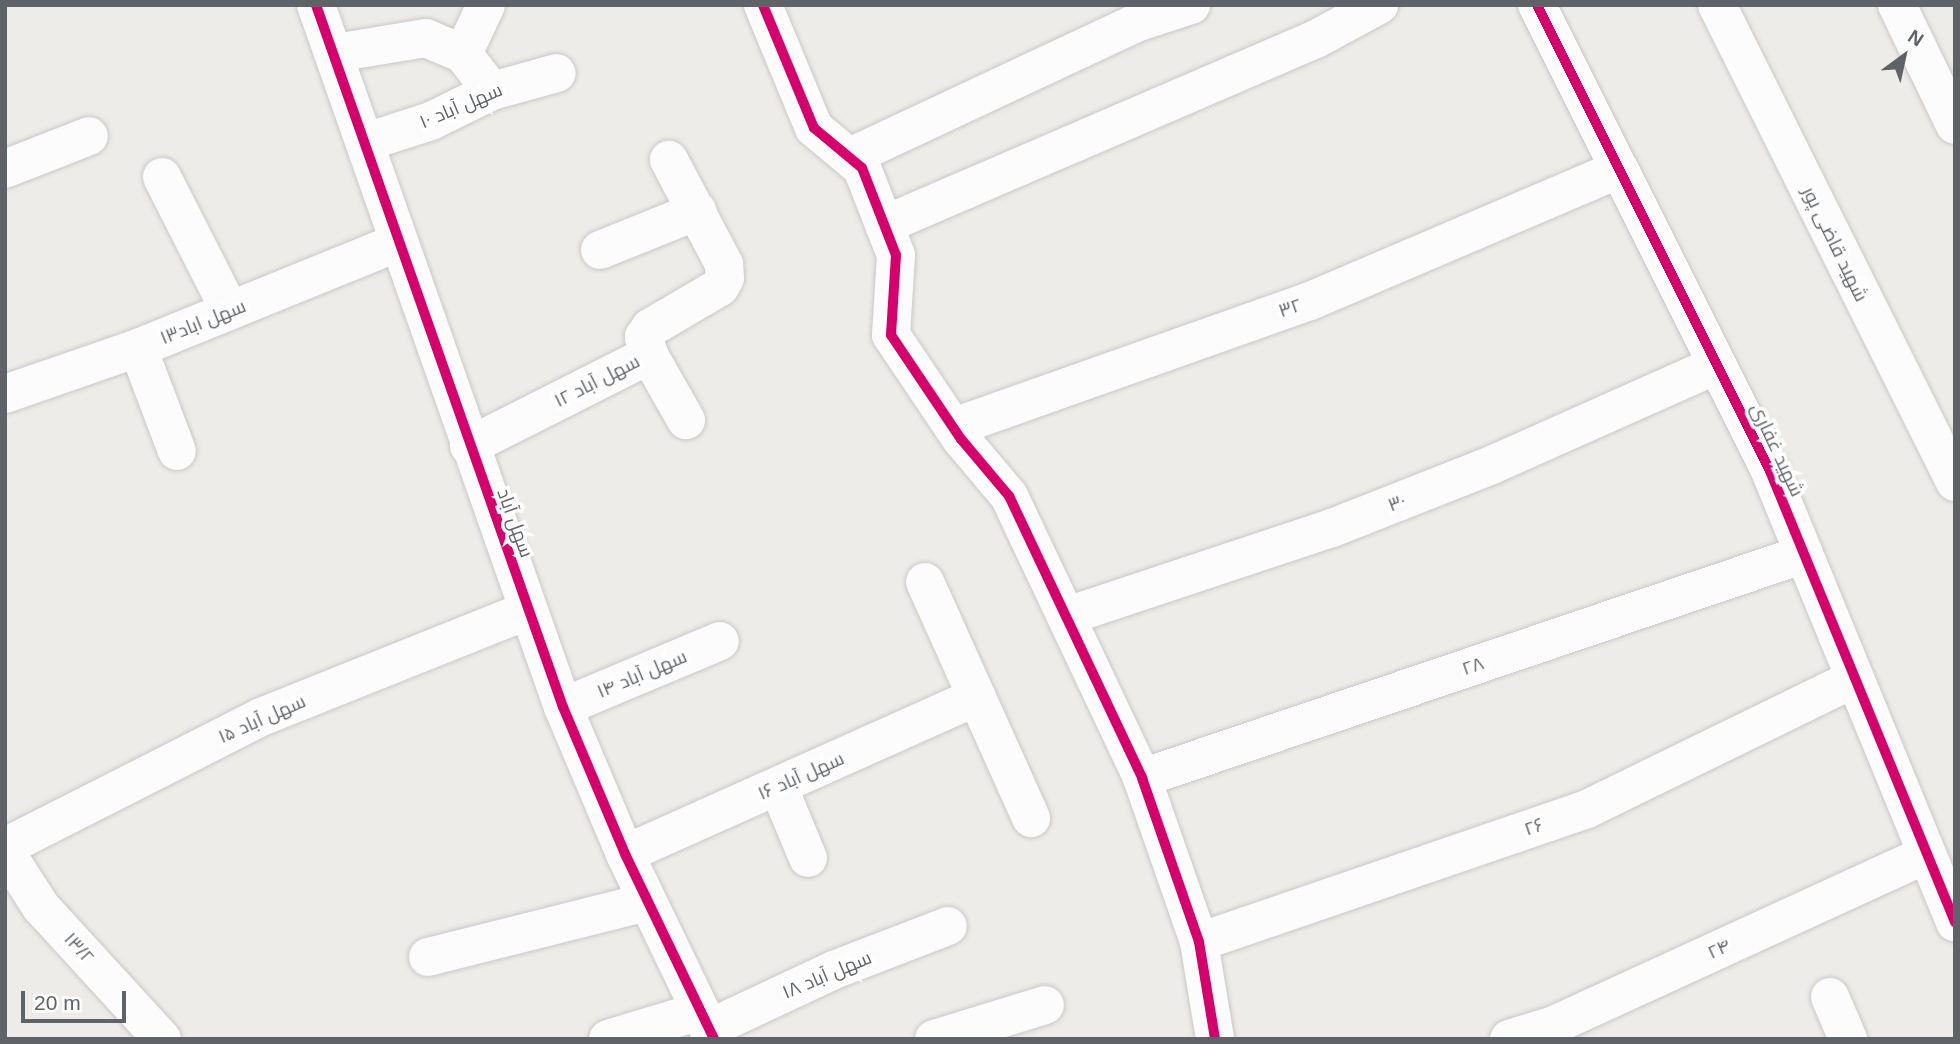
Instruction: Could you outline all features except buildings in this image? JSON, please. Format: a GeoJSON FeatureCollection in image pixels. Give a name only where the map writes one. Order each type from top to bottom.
{"type":"FeatureCollection","features":[{"type":"Feature","properties":{"kind":"street","name":"سهل آباد"},"geometry":{"type":"LineString","coordinates":[[316,5],[366,142],[397,243],[563,707],[625,854],[707,1026]]}},
{"type":"Feature","properties":{"kind":"street"},"geometry":{"type":"LineString","coordinates":[[463,54],[486,5]]}},
{"type":"Feature","properties":{"kind":"street"},"geometry":{"type":"LineString","coordinates":[[850,157],[1136,23],[1191,5]]}},
{"type":"Feature","properties":{"kind":"street"},"geometry":{"type":"LineString","coordinates":[[884,225],[1316,39],[1379,5]]}},
{"type":"Feature","properties":{"kind":"street","name":"شهید غفاری"},"geometry":{"type":"LineString","coordinates":[[1537,5],[1770,471],[1955,923]]}},
{"type":"Feature","properties":{"kind":"street","name":"شهید قاضی پور"},"geometry":{"type":"LineString","coordinates":[[1717,5],[1955,482]]}},
{"type":"Feature","properties":{"kind":"street"},"geometry":{"type":"LineString","coordinates":[[1897,5],[1955,125]]}},
{"type":"Feature","properties":{"kind":"street"},"geometry":{"type":"LineString","coordinates":[[765,6],[814,128],[862,168],[896,256],[891,335],[954,427],[1009,496],[1142,778],[1199,942],[1215,1039]]}},
{"type":"Feature","properties":{"kind":"street"},"geometry":{"type":"LineString","coordinates":[[335,53],[426,38],[463,54],[492,91]]}},
{"type":"Feature","properties":{"kind":"street","name":"سهل آباد ۱۰"},"geometry":{"type":"LineString","coordinates":[[366,142],[431,121],[492,91],[557,73]]}},
{"type":"Feature","properties":{"kind":"street"},"geometry":{"type":"LineString","coordinates":[[5,169],[89,136]]}},
{"type":"Feature","properties":{"kind":"street","name":"سهل آباد ۱۲"},"geometry":{"type":"LineString","coordinates":[[469,446],[649,355],[644,337],[650,328],[720,287],[725,278],[724,264],[669,160]]}},
{"type":"Feature","properties":{"kind":"street","name":"۳۲"},"geometry":{"type":"LineString","coordinates":[[954,427],[1310,301],[1619,169]]}},
{"type":"Feature","properties":{"kind":"street"},"geometry":{"type":"LineString","coordinates":[[162,177],[230,311]]}},
{"type":"Feature","properties":{"kind":"street"},"geometry":{"type":"LineString","coordinates":[[600,250],[697,212]]}},
{"type":"Feature","properties":{"kind":"street","name":"سهل اباد۱۳"},"geometry":{"type":"LineString","coordinates":[[5,394],[138,348],[397,243]]}},
{"type":"Feature","properties":{"kind":"street"},"geometry":{"type":"LineString","coordinates":[[138,348],[177,452]]}},
{"type":"Feature","properties":{"kind":"street"},"geometry":{"type":"LineString","coordinates":[[649,355],[686,419]]}},
{"type":"Feature","properties":{"kind":"street","name":"۳۰"},"geometry":{"type":"LineString","coordinates":[[1067,616],[1332,528],[1492,465],[1717,365]]}},
{"type":"Feature","properties":{"kind":"street","name":"۲۸"},"geometry":{"type":"LineString","coordinates":[[1142,778],[1804,554]]}},
{"type":"Feature","properties":{"kind":"street"},"geometry":{"type":"LineString","coordinates":[[925,582],[1031,818]]}},
{"type":"Feature","properties":{"kind":"street","name":"سهل آباد ۱۵"},"geometry":{"type":"LineString","coordinates":[[5,849],[261,717],[528,610]]}},
{"type":"Feature","properties":{"kind":"street","name":"سهل آباد ۱۴"},"geometry":{"type":"LineString","coordinates":[[563,707],[720,641]]}},
{"type":"Feature","properties":{"kind":"street","name":"۲۶"},"geometry":{"type":"LineString","coordinates":[[1199,942],[1587,809],[1855,678]]}},
{"type":"Feature","properties":{"kind":"street","name":"سهل آباد ۱۶"},"geometry":{"type":"LineString","coordinates":[[625,854],[976,697]]}},
{"type":"Feature","properties":{"kind":"street"},"geometry":{"type":"LineString","coordinates":[[778,786],[808,858]]}},
{"type":"Feature","properties":{"kind":"street","name":"۱۳/۲"},"geometry":{"type":"LineString","coordinates":[[5,849],[41,907],[145,1035]]}},
{"type":"Feature","properties":{"kind":"street","name":"۲۴"},"geometry":{"type":"LineString","coordinates":[[1509,1039],[1554,1025],[1927,854]]}},
{"type":"Feature","properties":{"kind":"street"},"geometry":{"type":"LineString","coordinates":[[428,957],[647,902]]}},
{"type":"Feature","properties":{"kind":"street","name":"سهل آباد ۱۸"},"geometry":{"type":"LineString","coordinates":[[608,1039],[707,1026],[834,970],[948,926]]}},
{"type":"Feature","properties":{"kind":"street"},"geometry":{"type":"LineString","coordinates":[[1830,997],[1848,1039]]}},
{"type":"Feature","properties":{"kind":"street"},"geometry":{"type":"LineString","coordinates":[[934,1039],[1045,1005]]}},
{"type":"Feature","properties":{"kind":"cycle path"},"geometry":{"type":"LineString","coordinates":[[316,5],[563,707],[625,854],[714,1039]]}},
{"type":"Feature","properties":{"kind":"cycle path"},"geometry":{"type":"LineString","coordinates":[[763,5],[814,128],[862,168],[896,255],[891,335],[961,439],[1009,496],[1142,778],[1199,942],[1215,1039]]}},
{"type":"Feature","properties":{"kind":"cycle path"},"geometry":{"type":"LineString","coordinates":[[1537,5],[1770,471],[1955,923]]}}]}
